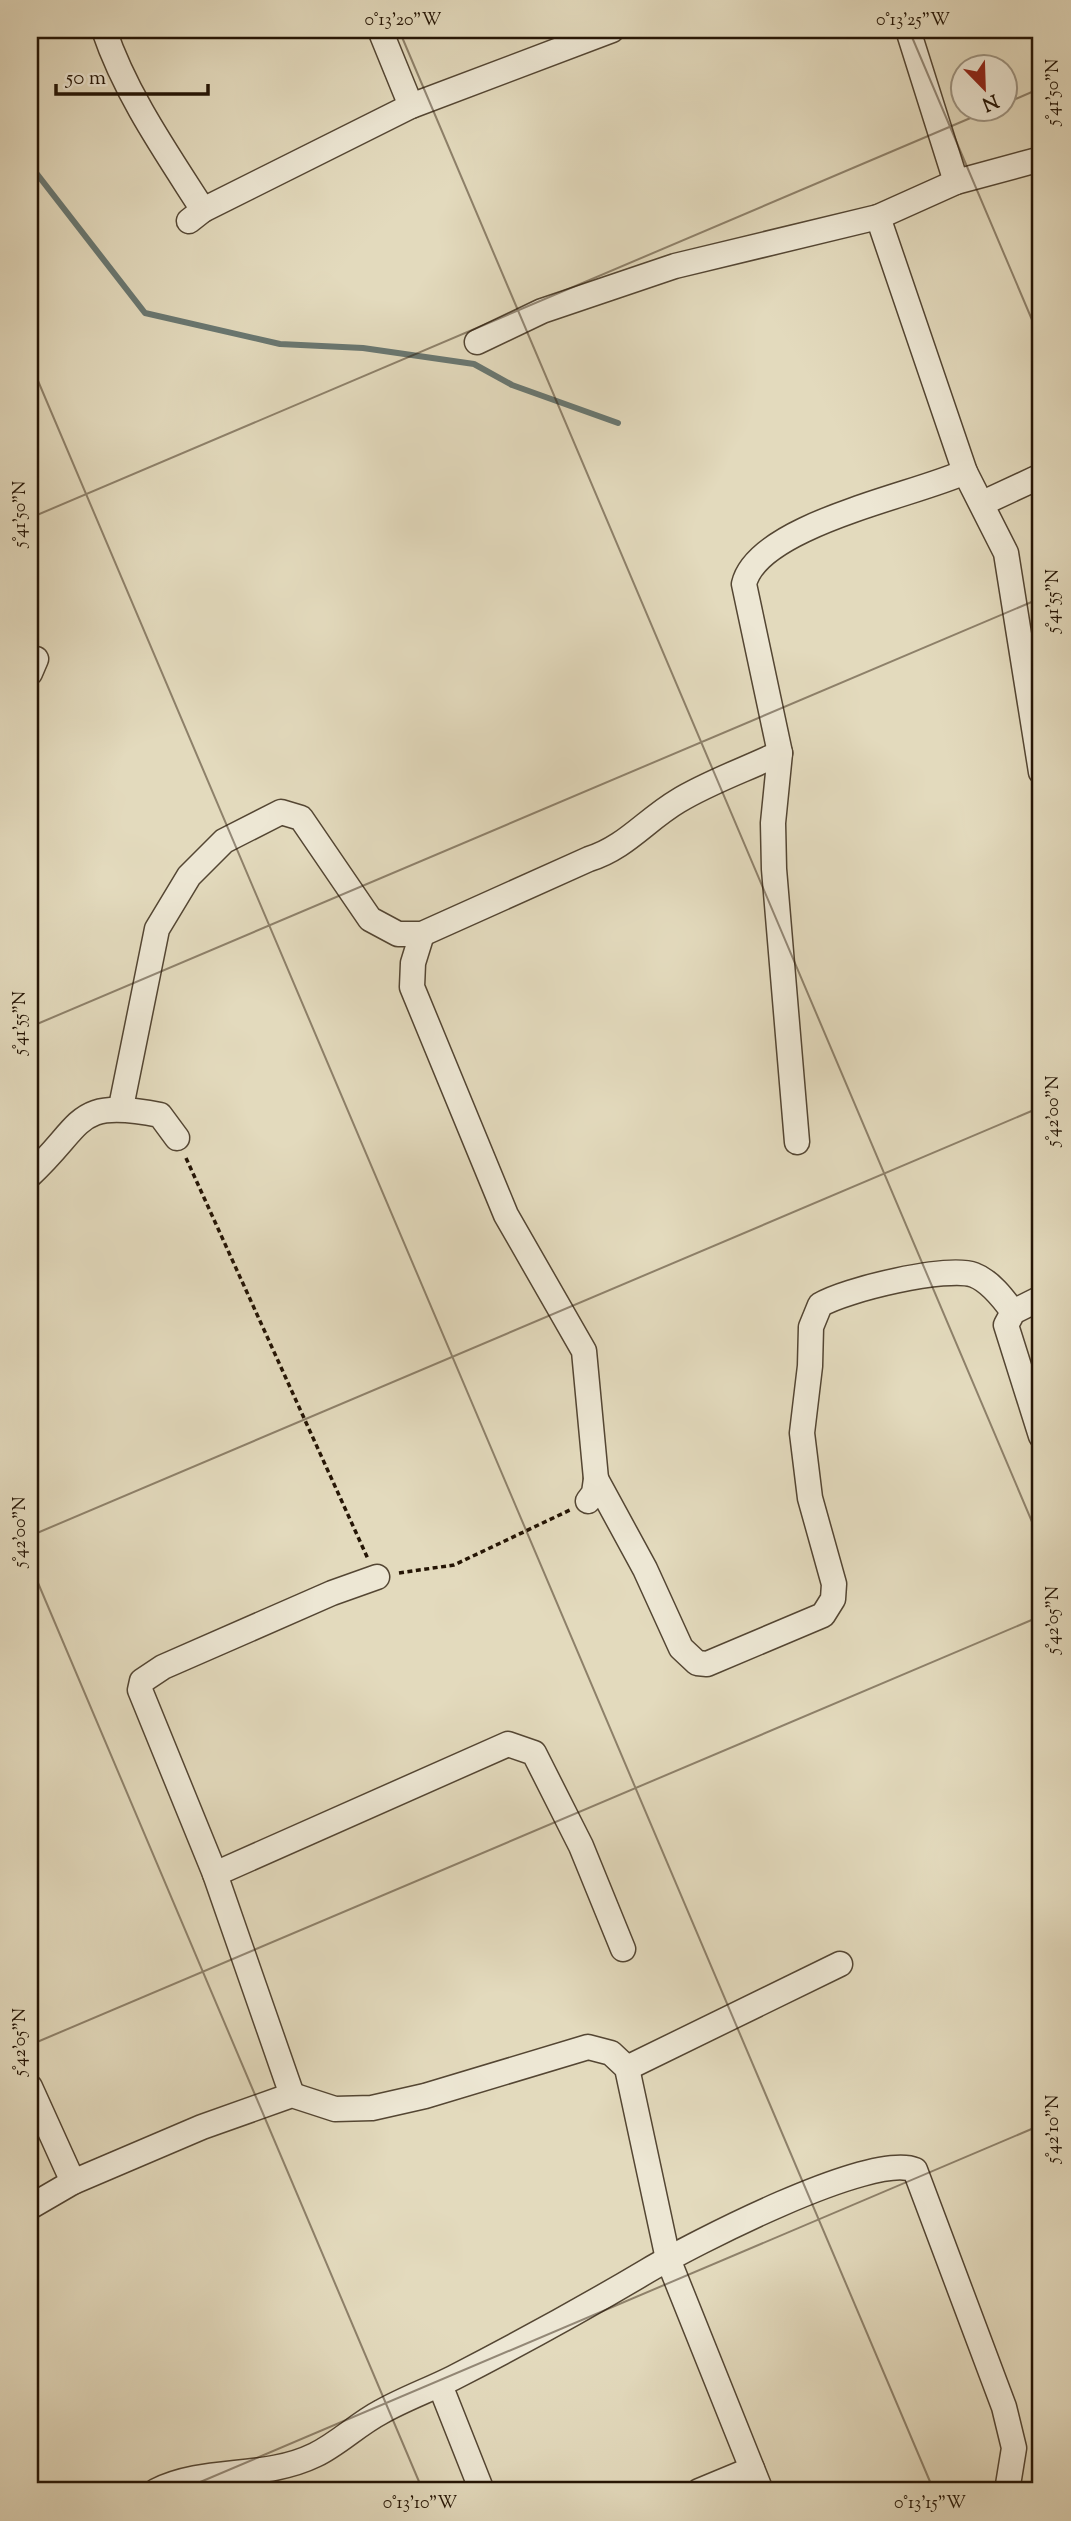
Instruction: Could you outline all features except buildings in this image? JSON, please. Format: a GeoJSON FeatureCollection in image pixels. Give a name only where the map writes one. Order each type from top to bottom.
{"type":"FeatureCollection","features":[{"type":"Feature","properties":{"kind":"street"},"geometry":{"type":"LineString","coordinates":[[104,30],[141,112],[196,216],[411,106],[612,30]]}},
{"type":"Feature","properties":{"kind":"street"},"geometry":{"type":"LineString","coordinates":[[380,30],[411,106]]}},
{"type":"Feature","properties":{"kind":"street"},"geometry":{"type":"LineString","coordinates":[[908,30],[956,182]]}},
{"type":"Feature","properties":{"kind":"street"},"geometry":{"type":"LineString","coordinates":[[477,342],[542,311],[675,266],[878,216],[956,182],[1041,159]]}},
{"type":"Feature","properties":{"kind":"street"},"geometry":{"type":"LineString","coordinates":[[878,216],[965,472],[1006,553],[1041,772]]}},
{"type":"Feature","properties":{"kind":"street"},"geometry":{"type":"LineString","coordinates":[[797,1142],[774,869],[773,823],[780,753],[744,584],[747,571],[777,542],[806,529],[934,486],[965,472]]}},
{"type":"Feature","properties":{"kind":"street"},"geometry":{"type":"LineString","coordinates":[[983,503],[1041,476]]}},
{"type":"Feature","properties":{"kind":"street"},"geometry":{"type":"LineString","coordinates":[[121,1108],[157,929],[189,876],[224,841],[281,812],[301,818],[370,919],[398,934],[422,933],[471,914],[589,859],[610,853],[649,820],[680,799],[780,753]]}},
{"type":"Feature","properties":{"kind":"street"},"geometry":{"type":"LineString","coordinates":[[422,933],[413,962],[412,987],[506,1215],[584,1351],[592,1490],[645,1569],[681,1648],[697,1663],[707,1664],[823,1615],[834,1599],[834,1584],[810,1498],[802,1433],[810,1366],[811,1328],[820,1305],[847,1294],[952,1270],[976,1275],[1000,1294],[1013,1312]]}},
{"type":"Feature","properties":{"kind":"street"},"geometry":{"type":"LineString","coordinates":[[30,1175],[51,1155],[79,1120],[97,1111],[121,1108],[160,1115],[177,1138]]}},
{"type":"Feature","properties":{"kind":"street"},"geometry":{"type":"LineString","coordinates":[[1041,1298],[1013,1312],[1006,1325],[1041,1436]]}},
{"type":"Feature","properties":{"kind":"street"},"geometry":{"type":"LineString","coordinates":[[292,2095],[215,1874],[142,1701],[142,1681],[175,1662],[332,1592],[377,1577]]}},
{"type":"Feature","properties":{"kind":"street"},"geometry":{"type":"LineString","coordinates":[[215,1874],[508,1744],[534,1753],[581,1846],[623,1950]]}},
{"type":"Feature","properties":{"kind":"street"},"geometry":{"type":"LineString","coordinates":[[627,2068],[840,1964]]}},
{"type":"Feature","properties":{"kind":"street"},"geometry":{"type":"LineString","coordinates":[[30,2207],[73,2182],[202,2127],[292,2095],[335,2109],[372,2108],[425,2096],[588,2047],[611,2053],[627,2068],[668,2259],[757,2480],[699,2491]]}},
{"type":"Feature","properties":{"kind":"street"},"geometry":{"type":"LineString","coordinates":[[30,2087],[73,2182]]}},
{"type":"Feature","properties":{"kind":"street"},"geometry":{"type":"LineString","coordinates":[[156,2491],[192,2478],[252,2473],[314,2456],[381,2412],[557,2325],[721,2230],[777,2205],[892,2167],[915,2170],[1004,2407],[1014,2448],[1007,2491]]}},
{"type":"Feature","properties":{"kind":"street"},"geometry":{"type":"LineString","coordinates":[[440,2385],[482,2491]]}},
{"type":"Feature","properties":{"kind":"path"},"geometry":{"type":"LineString","coordinates":[[177,1138],[377,1577],[454,1565],[592,1490]]}},
{"type":"Feature","properties":{"kind":"waterway"},"geometry":{"type":"LineString","coordinates":[[30,165],[145,313],[280,344],[363,348],[474,364],[512,385],[618,423]]}}]}
